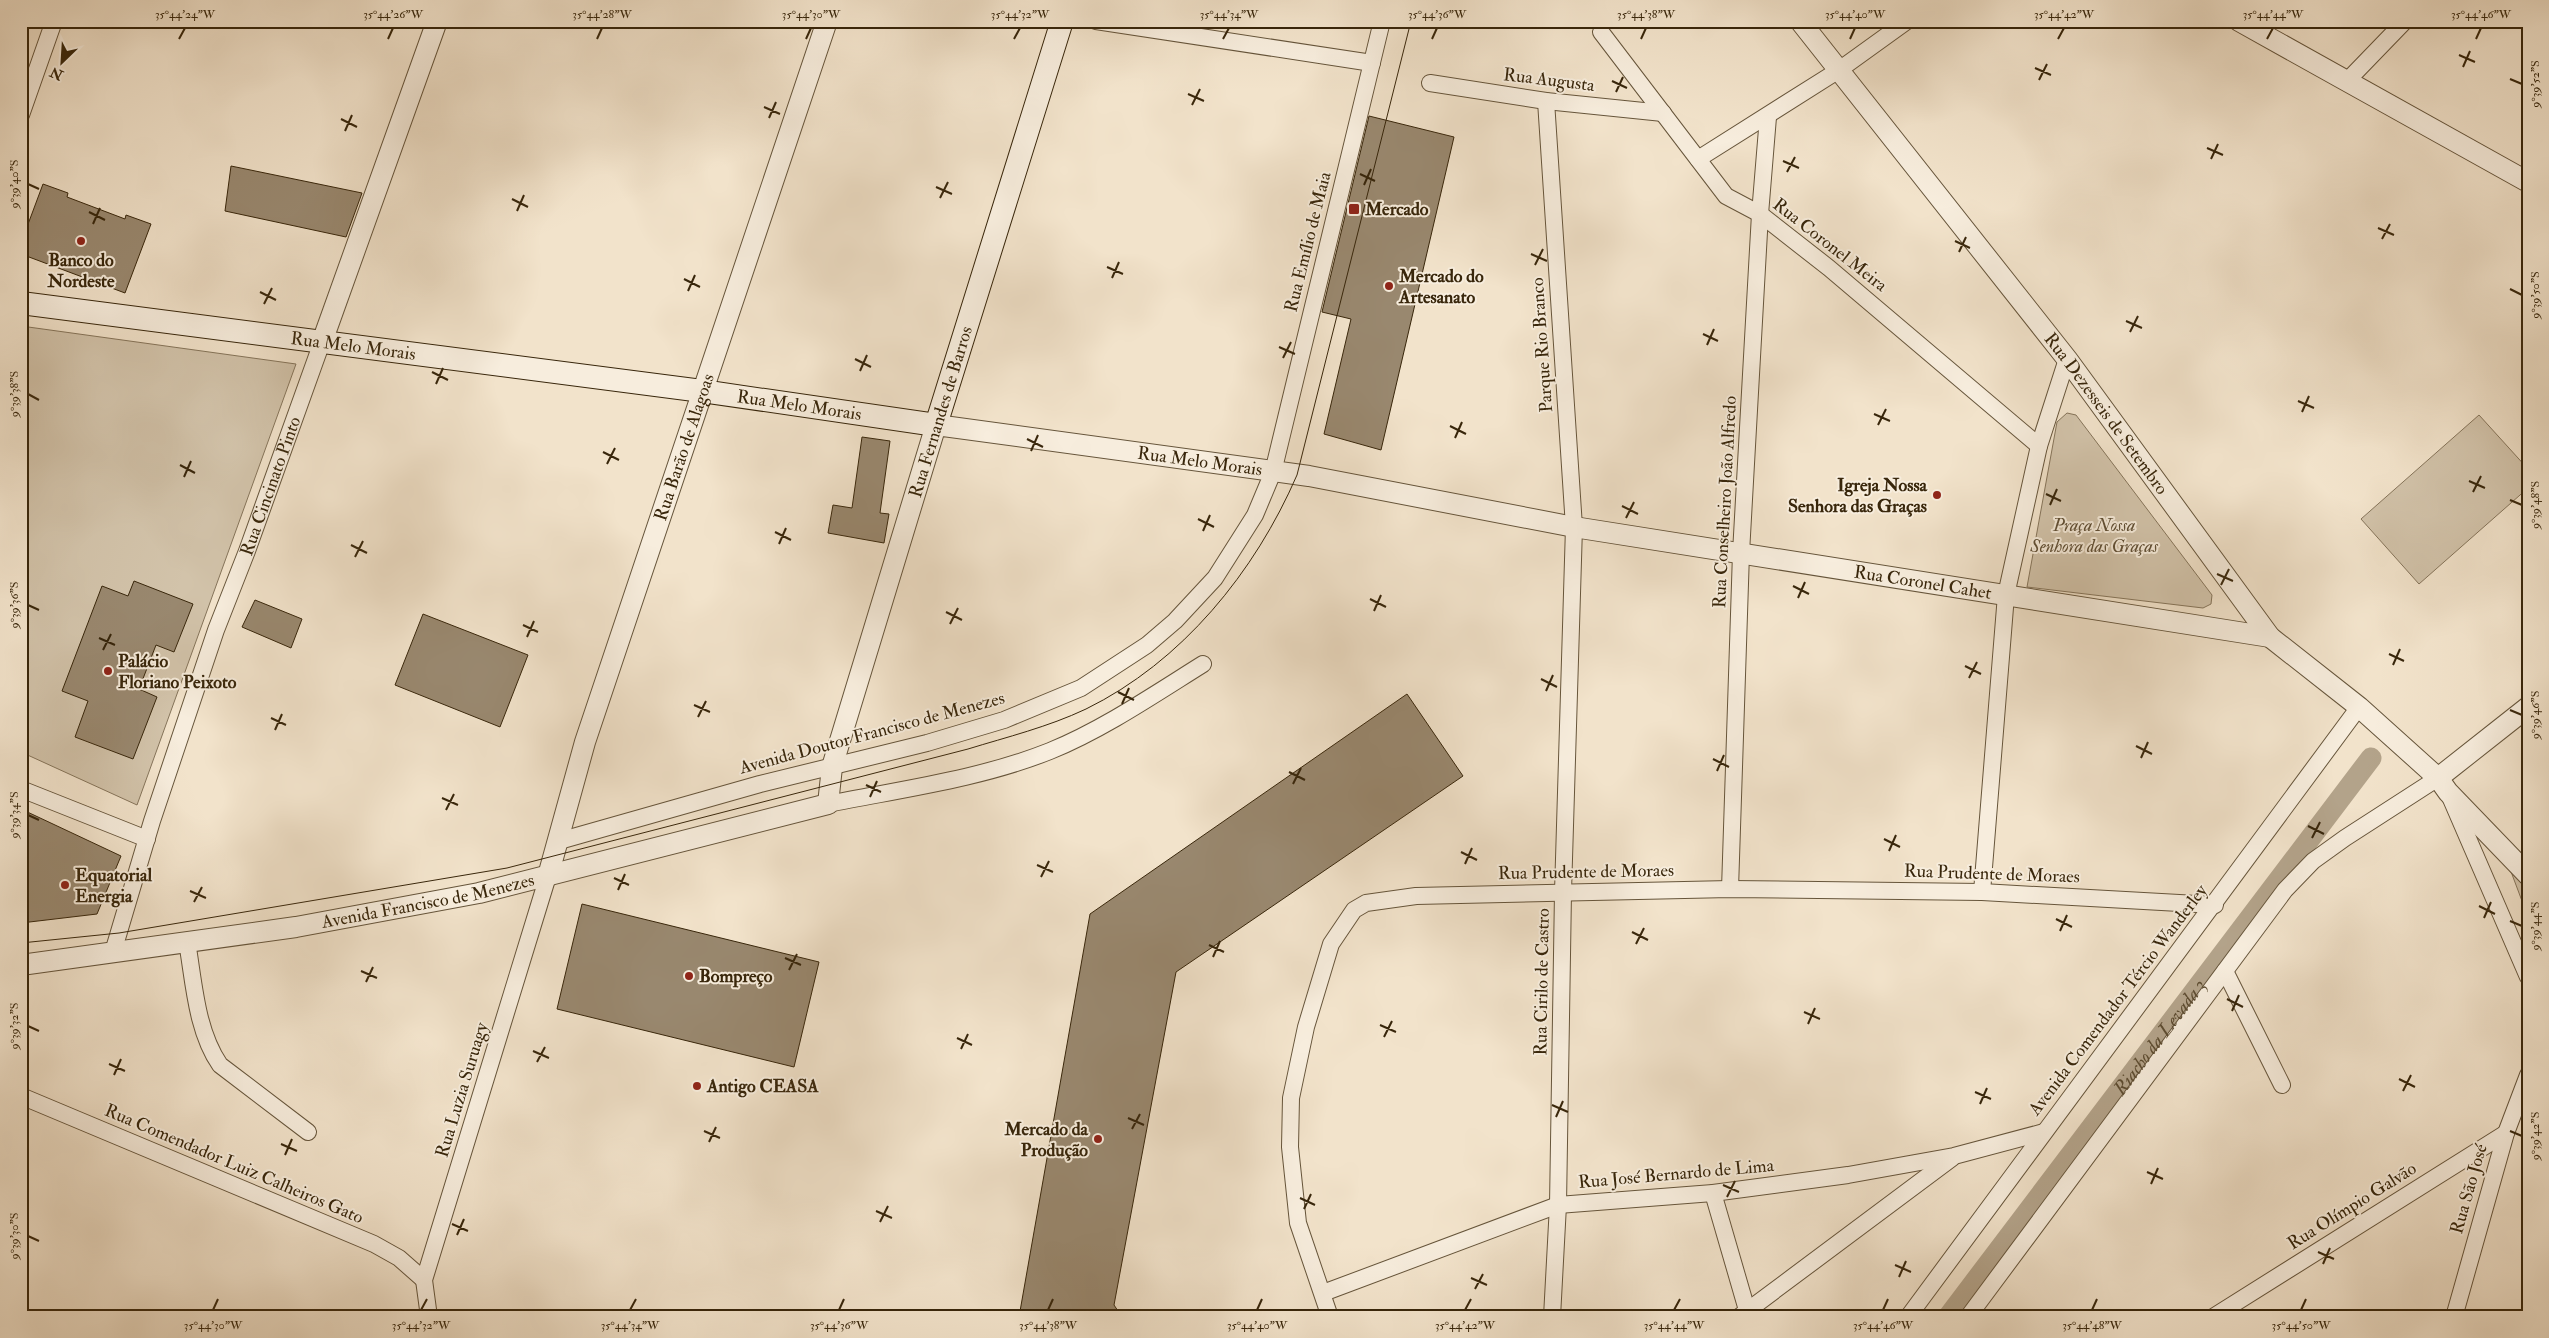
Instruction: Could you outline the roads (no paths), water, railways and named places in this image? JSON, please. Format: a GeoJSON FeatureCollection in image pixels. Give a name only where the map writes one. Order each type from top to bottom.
{"type":"FeatureCollection","features":[{"type":"Feature","properties":{"kind":"main road","name":"Rua Fernandes de Barros"},"geometry":{"type":"LineString","coordinates":[[936,425],[1062,21]]}},
{"type":"Feature","properties":{"kind":"main road","name":"Rua Melo Morais"},"geometry":{"type":"LineString","coordinates":[[21,303],[702,391],[936,425]]}},
{"type":"Feature","properties":{"kind":"street"},"geometry":{"type":"LineString","coordinates":[[21,115],[54,21]]}},
{"type":"Feature","properties":{"kind":"street","name":"Rua Cincinato Pinto"},"geometry":{"type":"LineString","coordinates":[[113,952],[152,821],[216,630],[247,551],[437,21]]}},
{"type":"Feature","properties":{"kind":"street","name":"Rua Barão de Alagoas"},"geometry":{"type":"LineString","coordinates":[[548,876],[585,742],[827,21]]}},
{"type":"Feature","properties":{"kind":"street"},"geometry":{"type":"LineString","coordinates":[[1096,21],[1372,63]]}},
{"type":"Feature","properties":{"kind":"street","name":"Rua Emílio de Maia"},"geometry":{"type":"LineString","coordinates":[[1273,472],[1382,21]]}},
{"type":"Feature","properties":{"kind":"street","name":"Rua Dezesseis de Setembro"},"geometry":{"type":"LineString","coordinates":[[1800,21],[2067,359],[2270,637],[2359,707],[2443,785],[2528,875]]}},
{"type":"Feature","properties":{"kind":"street"},"geometry":{"type":"LineString","coordinates":[[1698,159],[1768,117],[1839,70],[1906,21]]}},
{"type":"Feature","properties":{"kind":"street"},"geometry":{"type":"LineString","coordinates":[[2239,21],[2528,182]]}},
{"type":"Feature","properties":{"kind":"street"},"geometry":{"type":"LineString","coordinates":[[2347,81],[2406,21]]}},
{"type":"Feature","properties":{"kind":"street","name":"Rua Coronel Meira"},"geometry":{"type":"LineString","coordinates":[[1601,32],[1726,196],[1760,214],[1829,268],[2039,446]]}},
{"type":"Feature","properties":{"kind":"street","name":"Rua Augusta"},"geometry":{"type":"LineString","coordinates":[[1430,83],[1546,101],[1663,113]]}},
{"type":"Feature","properties":{"kind":"street","name":"Parque Rio Branco"},"geometry":{"type":"LineString","coordinates":[[1546,101],[1574,527]]}},
{"type":"Feature","properties":{"kind":"street","name":"Rua Conselheiro João Alfredo"},"geometry":{"type":"LineString","coordinates":[[1730,889],[1741,553],[1760,214],[1768,117]]}},
{"type":"Feature","properties":{"kind":"street"},"geometry":{"type":"LineString","coordinates":[[1982,892],[2006,595],[2039,446],[2067,359]]}},
{"type":"Feature","properties":{"kind":"street","name":"Rua Melo Morais"},"geometry":{"type":"LineString","coordinates":[[936,425],[1309,476],[1574,527]]}},
{"type":"Feature","properties":{"kind":"street","name":"Rua Fernandes de Barros"},"geometry":{"type":"LineString","coordinates":[[828,804],[832,767],[936,425]]}},
{"type":"Feature","properties":{"kind":"street","name":"Avenida Doutor Francisco de Menezes"},"geometry":{"type":"LineString","coordinates":[[559,841],[760,784],[832,767],[1004,720],[1081,688],[1139,650],[1174,621],[1215,578],[1255,515],[1273,472]]}},
{"type":"Feature","properties":{"kind":"street","name":"Rua Coronel Cahet"},"geometry":{"type":"LineString","coordinates":[[1574,527],[2270,637]]}},
{"type":"Feature","properties":{"kind":"street","name":"Rua Cirilo de Castro"},"geometry":{"type":"LineString","coordinates":[[1552,1317],[1558,1205],[1563,892],[1574,527]]}},
{"type":"Feature","properties":{"kind":"street"},"geometry":{"type":"LineString","coordinates":[[828,804],[973,774],[1052,750],[1113,719],[1203,664]]}},
{"type":"Feature","properties":{"kind":"street","name":"Avenida Comendador Tércio Wanderley"},"geometry":{"type":"LineString","coordinates":[[1908,1317],[2215,905],[2359,707]]}},
{"type":"Feature","properties":{"kind":"street"},"geometry":{"type":"LineString","coordinates":[[1968,1317],[2285,890],[2313,861],[2345,838],[2443,785],[2528,707]]}},
{"type":"Feature","properties":{"kind":"street"},"geometry":{"type":"LineString","coordinates":[[2443,785],[2528,977]]}},
{"type":"Feature","properties":{"kind":"street"},"geometry":{"type":"LineString","coordinates":[[21,789],[147,839]]}},
{"type":"Feature","properties":{"kind":"street","name":"Avenida Francisco de Menezes"},"geometry":{"type":"LineString","coordinates":[[21,965],[296,927],[479,893],[828,804]]}},
{"type":"Feature","properties":{"kind":"street"},"geometry":{"type":"LineString","coordinates":[[124,830],[152,821]]}},
{"type":"Feature","properties":{"kind":"street","name":"Rua Luzia Suruagy"},"geometry":{"type":"LineString","coordinates":[[429,1317],[424,1280],[548,876]]}},
{"type":"Feature","properties":{"kind":"street","name":"Rua Prudente de Moraes"},"geometry":{"type":"LineString","coordinates":[[1330,1317],[1298,1223],[1290,1147],[1291,1098],[1306,1027],[1331,944],[1354,910],[1366,903],[1416,896],[1730,889],[1982,892],[2215,905]]}},
{"type":"Feature","properties":{"kind":"street"},"geometry":{"type":"LineString","coordinates":[[187,942],[204,1036],[211,1052],[220,1065],[308,1132]]}},
{"type":"Feature","properties":{"kind":"street"},"geometry":{"type":"LineString","coordinates":[[2225,971],[2282,1085]]}},
{"type":"Feature","properties":{"kind":"street","name":"Rua São José"},"geometry":{"type":"LineString","coordinates":[[2454,1317],[2506,1133],[2528,1075]]}},
{"type":"Feature","properties":{"kind":"street","name":"Rua Comendador Luiz Calheiros Gato"},"geometry":{"type":"LineString","coordinates":[[21,1096],[374,1244],[399,1258],[424,1280]]}},
{"type":"Feature","properties":{"kind":"street","name":"Rua José Bernardo de Lima"},"geometry":{"type":"LineString","coordinates":[[1323,1294],[1558,1205],[1713,1193],[1848,1175],[1954,1156],[2044,1132]]}},
{"type":"Feature","properties":{"kind":"street","name":"Rua Olímpio Galvão"},"geometry":{"type":"LineString","coordinates":[[2216,1315],[2506,1133]]}},
{"type":"Feature","properties":{"kind":"street"},"geometry":{"type":"LineString","coordinates":[[1713,1193],[1745,1315],[1954,1156]]}},
{"type":"Feature","properties":{"kind":"waterway","name":"Riacho da Levada 3"},"geometry":{"type":"LineString","coordinates":[[1948,1317],[2371,758]]}},
{"type":"Feature","properties":{"kind":"tram line"},"geometry":{"type":"LineString","coordinates":[[21,943],[119,933],[507,868],[968,749],[1057,721],[1086,709],[1121,689],[1154,666],[1184,640],[1212,611],[1260,546],[1280,511],[1297,475],[1411,21]]}},
{"type":"Feature","properties":{"kind":"place","name":"Mercado"},"geometry":{"type":"Point","coordinates":[1354,209]}},
{"type":"Feature","properties":{"kind":"place","name":"Banco do Nordeste"},"geometry":{"type":"Point","coordinates":[81,241]}},
{"type":"Feature","properties":{"kind":"place","name":"Mercado do Artesanato"},"geometry":{"type":"Point","coordinates":[1389,286]}},
{"type":"Feature","properties":{"kind":"place","name":"Igreja Nossa Senhora das Graças"},"geometry":{"type":"Point","coordinates":[1937,495]}},
{"type":"Feature","properties":{"kind":"place","name":"Palácio Floriano Peixoto"},"geometry":{"type":"Point","coordinates":[108,671]}},
{"type":"Feature","properties":{"kind":"place","name":"Equatorial Energia"},"geometry":{"type":"Point","coordinates":[65,885]}},
{"type":"Feature","properties":{"kind":"place","name":"Bompreço"},"geometry":{"type":"Point","coordinates":[689,976]}},
{"type":"Feature","properties":{"kind":"place","name":"Antigo CEASA"},"geometry":{"type":"Point","coordinates":[697,1086]}},
{"type":"Feature","properties":{"kind":"place","name":"Mercado da Produção"},"geometry":{"type":"Point","coordinates":[1098,1139]}},
{"type":"Feature","properties":{"kind":"park label","name":"Praça Nossa Senhora das Graças"},"geometry":{"type":"Point","coordinates":[2094,535]}}]}
